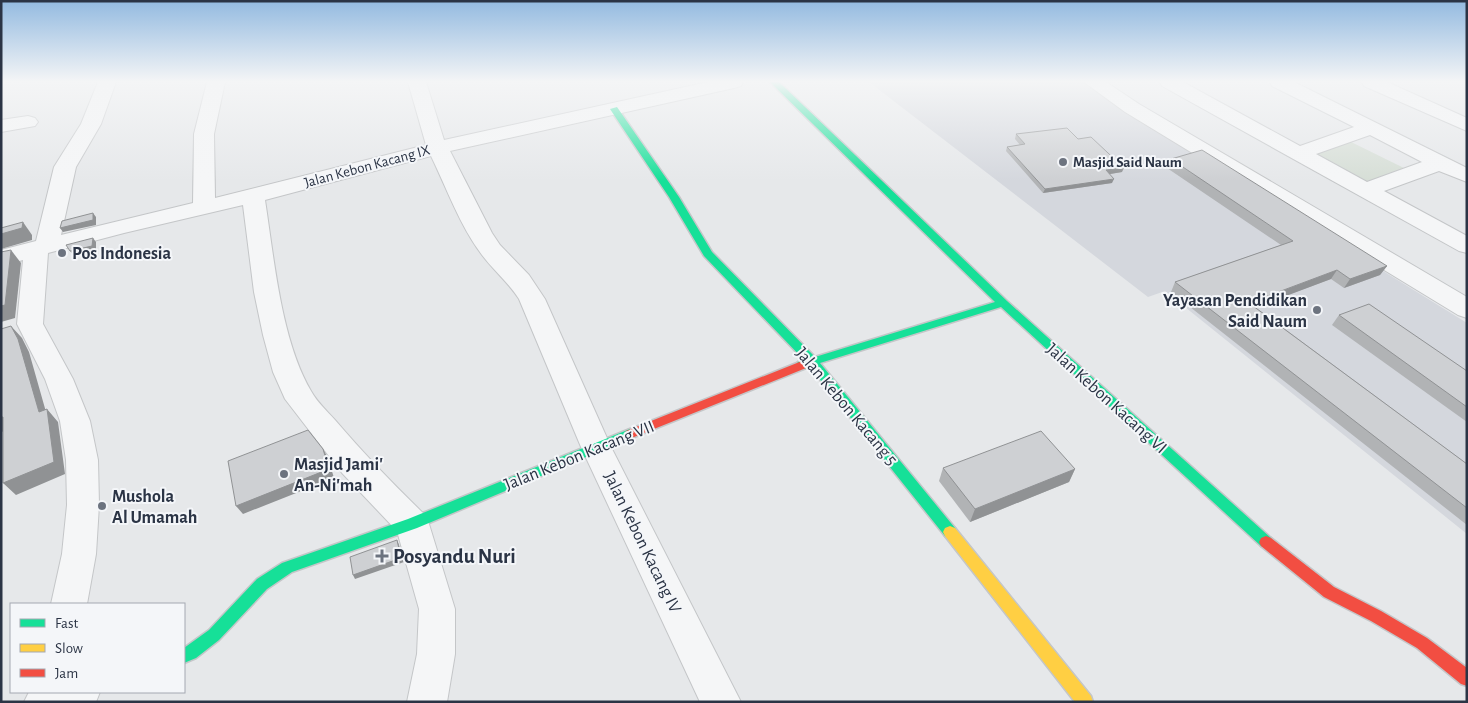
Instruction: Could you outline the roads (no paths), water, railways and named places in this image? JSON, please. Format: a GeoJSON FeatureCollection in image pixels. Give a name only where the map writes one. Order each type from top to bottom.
{"type":"FeatureCollection","features":[{"type":"Feature","properties":{"kind":"street"},"geometry":{"type":"LineString","coordinates":[[69,603],[79,554],[83,505],[82,460],[74,421],[59,379],[20,328],[65,167],[91,124],[94,115]]}},
{"type":"Feature","properties":{"kind":"street"},"geometry":{"type":"LineString","coordinates":[[204,207],[204,134],[208,115]]}},
{"type":"Feature","properties":{"kind":"street","name":"Jalan Kebon Kacang IV"},"geometry":{"type":"LineString","coordinates":[[427,115],[437,148],[491,250],[520,281],[532,299],[596,447],[721,702]]}},
{"type":"Feature","properties":{"kind":"street","name":"Jalan Kebon Kacang IX"},"geometry":{"type":"LineString","coordinates":[[1,258],[253,196],[437,148],[588,115]]}},
{"type":"Feature","properties":{"kind":"street","name":"Jalan Kebon Kacang 5"},"geometry":{"type":"LineString","coordinates":[[618,115],[674,197],[708,254],[812,361],[1085,702]]}},
{"type":"Feature","properties":{"kind":"street","name":"Jalan Kebon Kacang VI"},"geometry":{"type":"LineString","coordinates":[[808,115],[1003,303],[1262,539],[1329,592],[1376,616],[1422,643],[1467,678]]}},
{"type":"Feature","properties":{"kind":"street"},"geometry":{"type":"LineString","coordinates":[[1143,115],[1467,309]]}},
{"type":"Feature","properties":{"kind":"street"},"geometry":{"type":"LineString","coordinates":[[1231,115],[1467,246]]}},
{"type":"Feature","properties":{"kind":"street"},"geometry":{"type":"LineString","coordinates":[[1345,115],[1467,176]]}},
{"type":"Feature","properties":{"kind":"street"},"geometry":{"type":"LineString","coordinates":[[1447,115],[1464,122]]}},
{"type":"Feature","properties":{"kind":"street"},"geometry":{"type":"LineString","coordinates":[[1,126],[28,122]]}},
{"type":"Feature","properties":{"kind":"street"},"geometry":{"type":"LineString","coordinates":[[1299,153],[1371,128]]}},
{"type":"Feature","properties":{"kind":"street"},"geometry":{"type":"LineString","coordinates":[[1366,190],[1440,163]]}},
{"type":"Feature","properties":{"kind":"street"},"geometry":{"type":"LineString","coordinates":[[253,196],[266,292],[287,372],[300,398],[353,464],[412,524],[437,609],[436,654],[427,702]]}},
{"type":"Feature","properties":{"kind":"street","name":"Jalan Kebon Kacang VII"},"geometry":{"type":"LineString","coordinates":[[185,656],[214,635],[256,590],[286,567],[412,524],[596,447],[812,361],[1003,303]]}},
{"type":"Feature","properties":{"kind":"place","name":"Masjid Said Naum"},"geometry":{"type":"Point","coordinates":[1063,162]}},
{"type":"Feature","properties":{"kind":"place","name":"Pos Indonesia"},"geometry":{"type":"Point","coordinates":[62,253]}},
{"type":"Feature","properties":{"kind":"place","name":"Yayasan Pendidikan Said Naum"},"geometry":{"type":"Point","coordinates":[1317,310]}},
{"type":"Feature","properties":{"kind":"place","name":"Masjid Jami' An-Ni'mah"},"geometry":{"type":"Point","coordinates":[284,474]}},
{"type":"Feature","properties":{"kind":"place","name":"Mushola Al Umamah"},"geometry":{"type":"Point","coordinates":[102,506]}},
{"type":"Feature","properties":{"kind":"place","name":"Posyandu Nuri"},"geometry":{"type":"Point","coordinates":[382,556]}}]}
